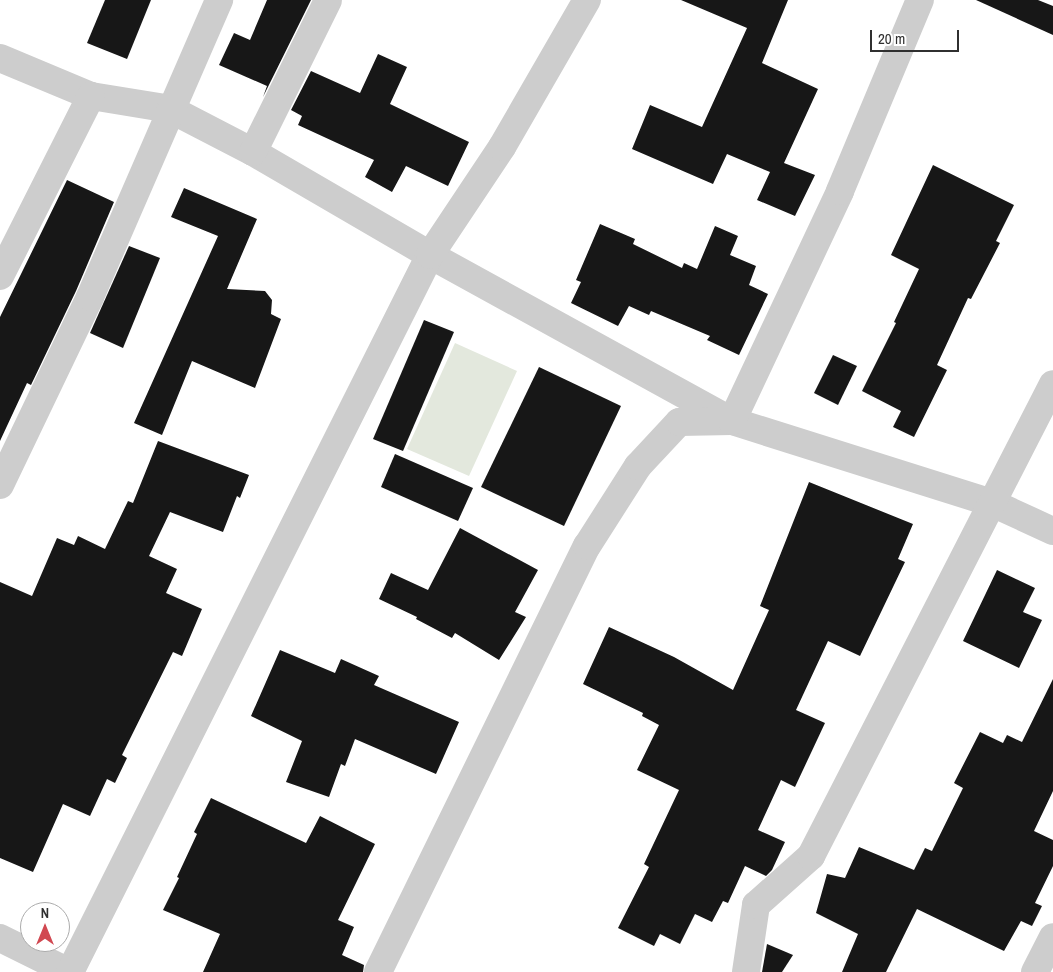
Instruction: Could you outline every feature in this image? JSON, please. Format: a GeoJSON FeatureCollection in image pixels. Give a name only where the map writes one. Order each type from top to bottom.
{"type":"FeatureCollection","features":[{"type":"Feature","properties":{"kind":"street"},"geometry":{"type":"LineString","coordinates":[[0,484],[90,297],[170,109],[219,0]]}},
{"type":"Feature","properties":{"kind":"street"},"geometry":{"type":"LineString","coordinates":[[254,152],[328,0]]}},
{"type":"Feature","properties":{"kind":"street"},"geometry":{"type":"LineString","coordinates":[[0,938],[70,972],[430,255],[502,147],[587,0]]}},
{"type":"Feature","properties":{"kind":"street"},"geometry":{"type":"LineString","coordinates":[[732,421],[840,191],[920,0]]}},
{"type":"Feature","properties":{"kind":"street"},"geometry":{"type":"LineString","coordinates":[[0,58],[91,96],[170,109],[254,152],[430,255],[732,421],[992,503],[1053,530]]}},
{"type":"Feature","properties":{"kind":"street"},"geometry":{"type":"LineString","coordinates":[[0,276],[91,96]]}},
{"type":"Feature","properties":{"kind":"street"},"geometry":{"type":"LineString","coordinates":[[746,972],[756,905],[811,856],[1053,384]]}},
{"type":"Feature","properties":{"kind":"street"},"geometry":{"type":"LineString","coordinates":[[378,972],[587,546],[638,466],[679,422],[732,421]]}},
{"type":"Feature","properties":{"kind":"street"},"geometry":{"type":"LineString","coordinates":[[1035,972],[1053,937]]}},
{"type":"Feature","properties":{"kind":"shaded area"},"geometry":{"type":"Polygon","coordinates":[[[455,343],[517,371],[469,476],[407,449],[455,343]]]}},
{"type":"Feature","properties":{"kind":"building"},"geometry":{"type":"Polygon","coordinates":[[[105,0],[151,0],[127,59],[87,43],[105,0]]]}},
{"type":"Feature","properties":{"kind":"building"},"geometry":{"type":"Polygon","coordinates":[[[267,0],[311,0],[263,97],[267,86],[219,65],[234,33],[250,40],[267,0]]]}},
{"type":"Feature","properties":{"kind":"building"},"geometry":{"type":"Polygon","coordinates":[[[681,0],[788,0],[762,63],[818,89],[784,163],[815,175],[795,216],[757,200],[770,172],[727,154],[713,184],[632,149],[650,105],[702,127],[747,28],[681,0]]]}},
{"type":"Feature","properties":{"kind":"building"},"geometry":{"type":"Polygon","coordinates":[[[976,0],[1038,0],[1053,6],[1053,35],[976,0]]]}},
{"type":"Feature","properties":{"kind":"building"},"geometry":{"type":"Polygon","coordinates":[[[378,54],[407,67],[390,104],[469,142],[448,186],[406,166],[392,192],[365,177],[374,160],[298,125],[302,116],[291,110],[311,71],[360,93],[378,54]]]}},
{"type":"Feature","properties":{"kind":"building"},"geometry":{"type":"Polygon","coordinates":[[[933,165],[1014,205],[996,241],[1000,243],[971,299],[968,298],[937,365],[947,370],[914,437],[893,427],[901,411],[862,391],[896,323],[894,322],[919,269],[891,255],[933,165]]]}},
{"type":"Feature","properties":{"kind":"building"},"geometry":{"type":"Polygon","coordinates":[[[67,180],[114,202],[76,291],[31,385],[27,383],[0,441],[0,317],[67,180]]]}},
{"type":"Feature","properties":{"kind":"building"},"geometry":{"type":"Polygon","coordinates":[[[184,188],[257,219],[227,289],[265,291],[272,300],[271,314],[281,319],[255,388],[192,361],[162,435],[134,423],[218,236],[171,217],[184,188]]]}},
{"type":"Feature","properties":{"kind":"building"},"geometry":{"type":"Polygon","coordinates":[[[600,224],[635,239],[633,244],[682,268],[684,263],[697,269],[715,226],[738,236],[730,255],[756,266],[749,285],[768,294],[739,355],[707,340],[710,336],[651,311],[649,315],[629,306],[618,326],[571,303],[581,282],[576,280],[600,224]]]}},
{"type":"Feature","properties":{"kind":"building"},"geometry":{"type":"Polygon","coordinates":[[[129,246],[160,258],[123,348],[90,333],[129,246]]]}},
{"type":"Feature","properties":{"kind":"building"},"geometry":{"type":"Polygon","coordinates":[[[424,320],[454,332],[403,451],[373,439],[424,320]]]}},
{"type":"Feature","properties":{"kind":"building"},"geometry":{"type":"Polygon","coordinates":[[[833,355],[857,366],[838,405],[814,393],[833,355]]]}},
{"type":"Feature","properties":{"kind":"building"},"geometry":{"type":"Polygon","coordinates":[[[539,367],[621,406],[564,526],[481,487],[539,367]]]}},
{"type":"Feature","properties":{"kind":"building"},"geometry":{"type":"Polygon","coordinates":[[[158,441],[249,475],[240,498],[237,496],[223,532],[170,512],[149,556],[177,569],[166,593],[202,609],[182,656],[173,652],[122,755],[127,758],[115,783],[107,779],[90,816],[63,804],[33,872],[0,858],[0,582],[32,596],[57,538],[74,545],[78,536],[105,549],[128,501],[133,503],[158,441]]]}},
{"type":"Feature","properties":{"kind":"building"},"geometry":{"type":"Polygon","coordinates":[[[395,454],[473,488],[458,521],[381,487],[395,454]]]}},
{"type":"Feature","properties":{"kind":"building"},"geometry":{"type":"Polygon","coordinates":[[[809,482],[913,524],[898,559],[905,562],[860,656],[828,641],[796,710],[825,723],[795,787],[781,780],[758,830],[785,842],[772,870],[766,876],[745,866],[728,903],[723,901],[712,922],[695,914],[680,944],[660,934],[654,946],[618,928],[649,867],[644,864],[679,790],[637,770],[659,725],[642,716],[643,713],[583,684],[609,627],[674,657],[733,690],[769,610],[760,606],[809,482]]]}},
{"type":"Feature","properties":{"kind":"building"},"geometry":{"type":"Polygon","coordinates":[[[460,528],[538,570],[515,612],[526,617],[499,660],[455,633],[452,638],[416,619],[417,617],[379,599],[391,573],[428,590],[460,528]]]}},
{"type":"Feature","properties":{"kind":"building"},"geometry":{"type":"Polygon","coordinates":[[[997,570],[1035,588],[1023,612],[1042,620],[1019,668],[963,641],[997,570]]]}},
{"type":"Feature","properties":{"kind":"building"},"geometry":{"type":"Polygon","coordinates":[[[280,650],[335,673],[341,659],[379,676],[374,685],[459,722],[436,774],[355,739],[345,766],[341,764],[329,797],[286,782],[302,741],[251,716],[280,650]]]}},
{"type":"Feature","properties":{"kind":"building"},"geometry":{"type":"Polygon","coordinates":[[[1053,679],[1053,791],[1034,831],[1053,840],[1053,866],[1035,903],[1042,906],[1032,926],[1021,921],[1004,951],[917,909],[886,972],[842,972],[858,934],[816,913],[827,874],[845,878],[859,847],[914,870],[925,848],[932,851],[963,788],[954,783],[980,732],[1003,743],[1007,735],[1022,742],[1053,679]]]}},
{"type":"Feature","properties":{"kind":"building"},"geometry":{"type":"Polygon","coordinates":[[[211,798],[306,843],[320,816],[375,844],[338,920],[354,927],[342,955],[364,965],[363,972],[203,972],[220,934],[163,910],[179,878],[177,877],[197,834],[194,832],[211,798]]]}},
{"type":"Feature","properties":{"kind":"building"},"geometry":{"type":"Polygon","coordinates":[[[767,944],[793,955],[782,972],[762,972],[767,944]]]}}]}
